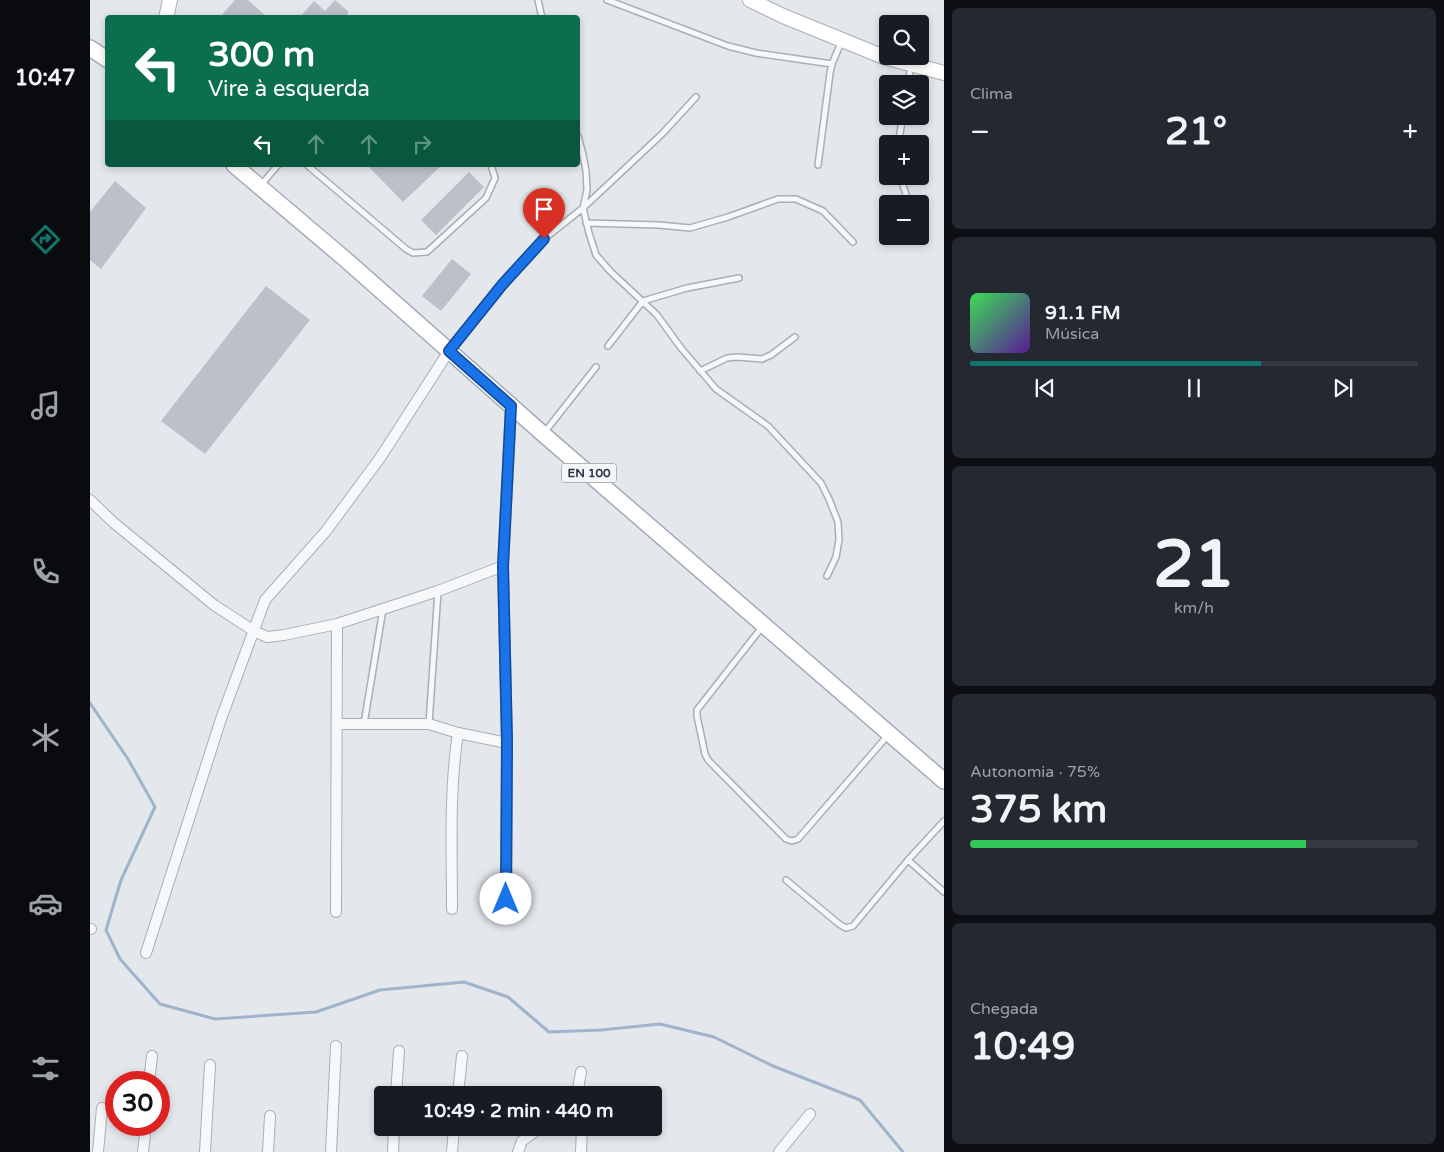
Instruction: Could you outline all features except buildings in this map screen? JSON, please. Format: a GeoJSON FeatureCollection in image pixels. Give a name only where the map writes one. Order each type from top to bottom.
{"type":"FeatureCollection","features":[{"type":"Feature","properties":{"kind":"main road"},"geometry":{"type":"LineString","coordinates":[[90,48],[105,58]]}},
{"type":"Feature","properties":{"kind":"main road","name":"EN 100"},"geometry":{"type":"LineString","coordinates":[[236,167],[944,781]]}},
{"type":"Feature","properties":{"kind":"street"},"geometry":{"type":"LineString","coordinates":[[167,15],[170,0]]}},
{"type":"Feature","properties":{"kind":"street"},"geometry":{"type":"LineString","coordinates":[[750,0],[783,16],[879,55]]}},
{"type":"Feature","properties":{"kind":"street"},"geometry":{"type":"LineString","coordinates":[[915,65],[944,73]]}},
{"type":"Feature","properties":{"kind":"street"},"geometry":{"type":"LineString","coordinates":[[146,953],[221,720],[265,600],[326,531],[380,458],[449,351]]}},
{"type":"Feature","properties":{"kind":"street"},"geometry":{"type":"LineString","coordinates":[[506,899],[507,742],[503,566],[511,406]]}},
{"type":"Feature","properties":{"kind":"street"},"geometry":{"type":"LineString","coordinates":[[90,500],[114,523],[214,605],[254,631],[267,637],[337,624],[438,591],[503,566]]}},
{"type":"Feature","properties":{"kind":"street"},"geometry":{"type":"LineString","coordinates":[[336,912],[337,624]]}},
{"type":"Feature","properties":{"kind":"street"},"geometry":{"type":"LineString","coordinates":[[337,724],[429,724],[458,733],[507,742]]}},
{"type":"Feature","properties":{"kind":"street"},"geometry":{"type":"LineString","coordinates":[[452,909],[452,803],[454,760],[458,733]]}},
{"type":"Feature","properties":{"kind":"street"},"geometry":{"type":"LineString","coordinates":[[331,1152],[336,1046]]}},
{"type":"Feature","properties":{"kind":"street"},"geometry":{"type":"LineString","coordinates":[[397,1086],[399,1050]]}},
{"type":"Feature","properties":{"kind":"street"},"geometry":{"type":"LineString","coordinates":[[150,1071],[152,1056]]}},
{"type":"Feature","properties":{"kind":"street"},"geometry":{"type":"LineString","coordinates":[[459,1086],[462,1056]]}},
{"type":"Feature","properties":{"kind":"street"},"geometry":{"type":"LineString","coordinates":[[205,1152],[210,1065]]}},
{"type":"Feature","properties":{"kind":"street"},"geometry":{"type":"LineString","coordinates":[[579,1086],[581,1072]]}},
{"type":"Feature","properties":{"kind":"street"},"geometry":{"type":"LineString","coordinates":[[98,1152],[102,1108]]}},
{"type":"Feature","properties":{"kind":"street"},"geometry":{"type":"LineString","coordinates":[[779,1152],[810,1114]]}},
{"type":"Feature","properties":{"kind":"street"},"geometry":{"type":"LineString","coordinates":[[268,1152],[270,1116]]}},
{"type":"Feature","properties":{"kind":"street"},"geometry":{"type":"LineString","coordinates":[[143,1152],[145,1136]]}},
{"type":"Feature","properties":{"kind":"street"},"geometry":{"type":"LineString","coordinates":[[393,1152],[394,1136]]}},
{"type":"Feature","properties":{"kind":"street"},"geometry":{"type":"LineString","coordinates":[[452,1152],[453,1136]]}},
{"type":"Feature","properties":{"kind":"street"},"geometry":{"type":"LineString","coordinates":[[518,1152],[522,1140],[528,1136]]}},
{"type":"Feature","properties":{"kind":"street"},"geometry":{"type":"LineString","coordinates":[[581,1152],[582,1136]]}},
{"type":"Feature","properties":{"kind":"lane"},"geometry":{"type":"LineString","coordinates":[[538,0],[541,15]]}},
{"type":"Feature","properties":{"kind":"lane"},"geometry":{"type":"LineString","coordinates":[[606,0],[728,46],[756,53],[832,64]]}},
{"type":"Feature","properties":{"kind":"lane"},"geometry":{"type":"LineString","coordinates":[[818,165],[832,64],[842,40]]}},
{"type":"Feature","properties":{"kind":"lane"},"geometry":{"type":"LineString","coordinates":[[449,351],[502,285],[544,239],[583,208],[662,134],[696,96]]}},
{"type":"Feature","properties":{"kind":"lane"},"geometry":{"type":"LineString","coordinates":[[580,142],[584,155],[587,190],[583,208],[596,255],[610,271],[657,315],[681,348],[716,389],[768,426],[821,483],[838,522],[839,540],[836,557],[827,576]]}},
{"type":"Feature","properties":{"kind":"lane"},"geometry":{"type":"LineString","coordinates":[[259,188],[276,167]]}},
{"type":"Feature","properties":{"kind":"lane"},"geometry":{"type":"LineString","coordinates":[[309,167],[413,253],[427,252],[486,198],[495,178],[492,167]]}},
{"type":"Feature","properties":{"kind":"lane"},"geometry":{"type":"LineString","coordinates":[[586,223],[659,225],[690,228],[778,199],[796,199],[823,211],[853,242]]}},
{"type":"Feature","properties":{"kind":"lane"},"geometry":{"type":"LineString","coordinates":[[608,346],[643,301],[687,288],[739,278]]}},
{"type":"Feature","properties":{"kind":"lane"},"geometry":{"type":"LineString","coordinates":[[700,371],[727,358],[762,358],[771,355],[795,337]]}},
{"type":"Feature","properties":{"kind":"lane"},"geometry":{"type":"LineString","coordinates":[[544,434],[596,367]]}},
{"type":"Feature","properties":{"kind":"lane"},"geometry":{"type":"LineString","coordinates":[[429,724],[438,591]]}},
{"type":"Feature","properties":{"kind":"lane"},"geometry":{"type":"LineString","coordinates":[[364,724],[384,609]]}},
{"type":"Feature","properties":{"kind":"lane"},"geometry":{"type":"LineString","coordinates":[[763,625],[697,710],[697,716],[708,760],[786,839],[792,841],[798,839],[890,734]]}},
{"type":"Feature","properties":{"kind":"lane"},"geometry":{"type":"LineString","coordinates":[[786,880],[839,924],[846,928],[853,926],[908,860],[944,821]]}},
{"type":"Feature","properties":{"kind":"lane"},"geometry":{"type":"LineString","coordinates":[[908,860],[944,892]]}},
{"type":"Feature","properties":{"kind":"waterway"},"geometry":{"type":"LineString","coordinates":[[90,703],[128,759],[155,807],[121,880],[106,930],[120,959],[160,1004],[215,1019],[316,1012],[380,990],[464,982],[508,997],[549,1032],[601,1030],[660,1024],[714,1037],[773,1066],[860,1100],[903,1152]]}},
{"type":"Feature","properties":{"kind":"route"},"geometry":{"type":"LineString","coordinates":[[506,899],[507,742],[503,566],[511,406],[449,351],[502,285],[544,239]]}}]}
